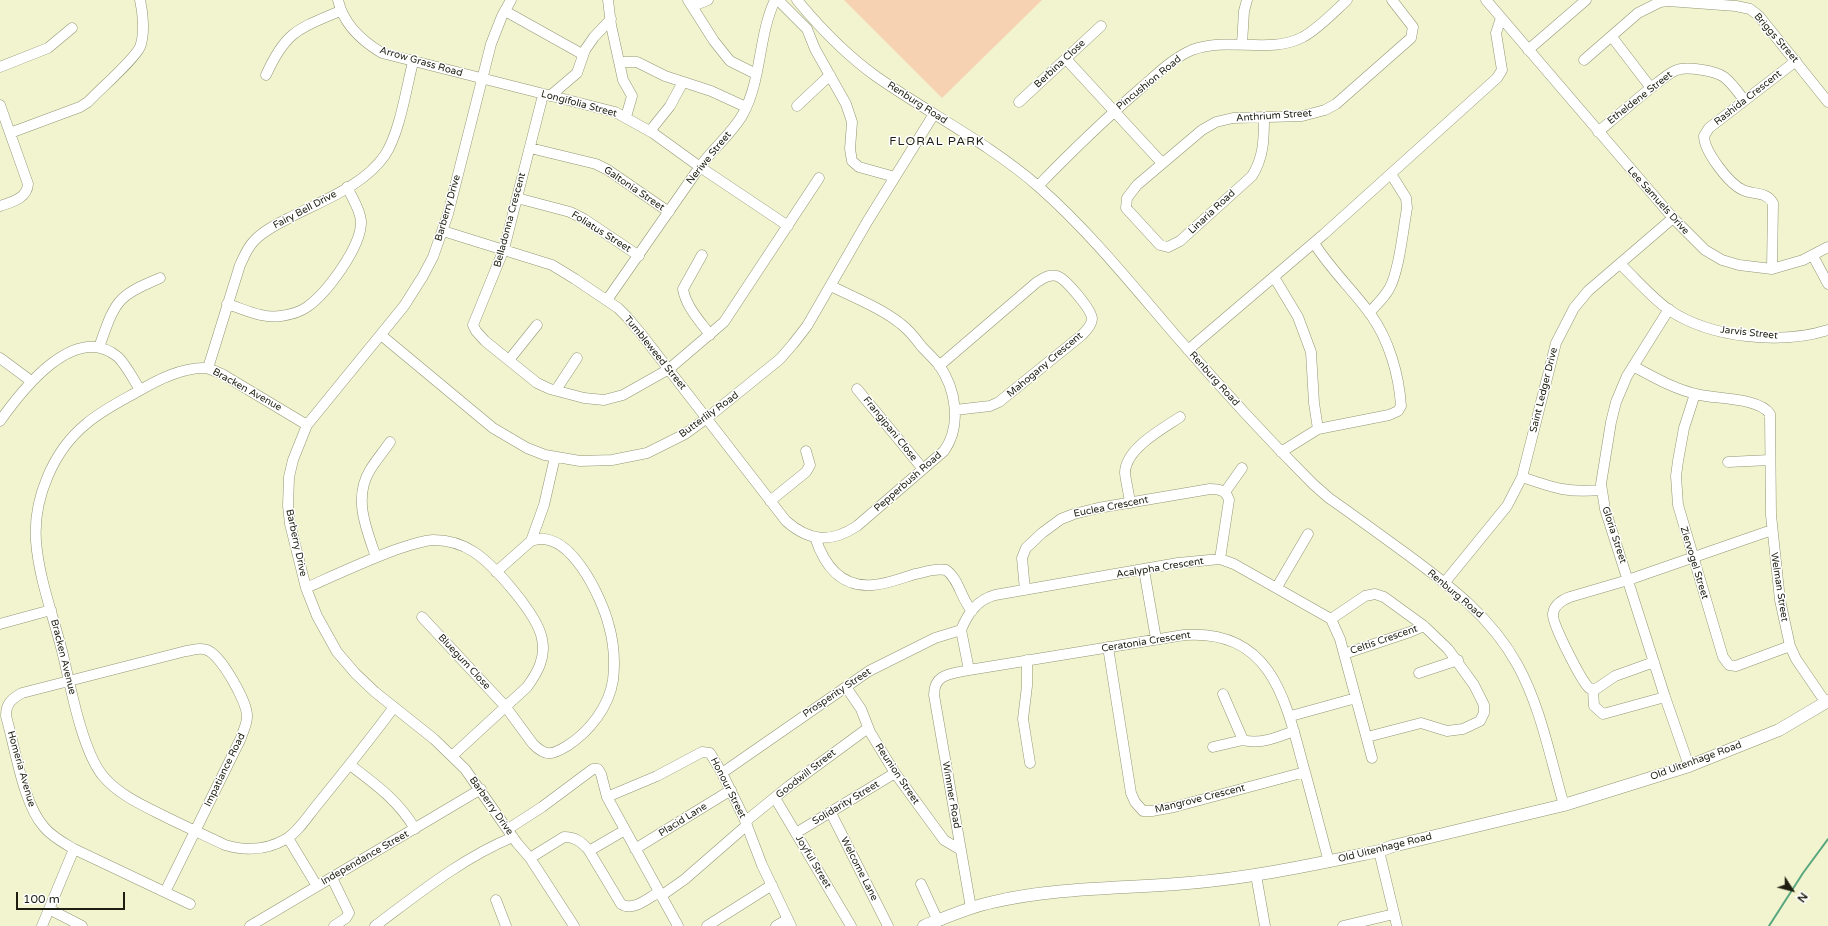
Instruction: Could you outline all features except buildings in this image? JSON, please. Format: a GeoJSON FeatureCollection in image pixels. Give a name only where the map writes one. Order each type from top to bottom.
{"type":"FeatureCollection","features":[{"type":"Feature","properties":{"kind":"main road","name":"Old Uitenhage Road"},"geometry":{"type":"LineString","coordinates":[[924,926],[971,908],[1000,900],[1065,890],[1190,883],[1256,875],[1329,862],[1379,851],[1393,846],[1564,805],[1689,766],[1779,730],[1827,702]]}},
{"type":"Feature","properties":{"kind":"street"},"geometry":{"type":"LineString","coordinates":[[10,133],[80,107],[88,102],[136,53],[142,40],[142,10],[140,0]]}},
{"type":"Feature","properties":{"kind":"street","name":"Arrow Grass Road"},"geometry":{"type":"LineString","coordinates":[[338,0],[340,11],[351,27],[370,46],[382,53],[482,79]]}},
{"type":"Feature","properties":{"kind":"street","name":"Barberry Drive"},"geometry":{"type":"LineString","coordinates":[[511,0],[491,44],[443,231],[423,276],[404,306],[307,425],[293,460],[289,477],[288,495],[290,524],[306,588],[317,616],[337,652],[355,674],[452,756],[481,790],[510,833],[530,858],[574,926]]}},
{"type":"Feature","properties":{"kind":"street"},"geometry":{"type":"LineString","coordinates":[[608,0],[619,62],[624,82],[632,96],[626,117]]}},
{"type":"Feature","properties":{"kind":"street"},"geometry":{"type":"LineString","coordinates":[[708,0],[690,3],[714,41],[730,61],[756,74]]}},
{"type":"Feature","properties":{"kind":"street","name":"Neriwe Street"},"geometry":{"type":"LineString","coordinates":[[607,300],[700,167],[737,124],[746,106],[756,74],[764,28],[775,0]]}},
{"type":"Feature","properties":{"kind":"street"},"geometry":{"type":"LineString","coordinates":[[778,0],[807,29],[815,49],[850,115],[852,122],[850,148],[852,161],[859,167],[894,177]]}},
{"type":"Feature","properties":{"kind":"street","name":"Renburg Road"},"geometry":{"type":"LineString","coordinates":[[797,0],[825,33],[876,77],[992,151],[1038,186],[1110,259],[1220,387],[1281,452],[1329,498],[1445,582],[1484,617],[1504,643],[1517,664],[1538,715],[1564,805]]}},
{"type":"Feature","properties":{"kind":"street"},"geometry":{"type":"LineString","coordinates":[[1242,44],[1244,12],[1247,0]]}},
{"type":"Feature","properties":{"kind":"street","name":"Pincushion Road"},"geometry":{"type":"LineString","coordinates":[[1038,186],[1071,152],[1114,112],[1166,66],[1185,54],[1199,48],[1213,46],[1242,44],[1275,45],[1304,36],[1348,0]]}},
{"type":"Feature","properties":{"kind":"street","name":"Anthrium Street"},"geometry":{"type":"LineString","coordinates":[[1126,208],[1126,202],[1129,194],[1162,163],[1202,130],[1216,122],[1234,118],[1302,116],[1325,110],[1336,104],[1408,41],[1413,32],[1413,26],[1392,0]]}},
{"type":"Feature","properties":{"kind":"street"},"geometry":{"type":"LineString","coordinates":[[1486,0],[1528,50],[1586,0]]}},
{"type":"Feature","properties":{"kind":"street","name":"Briggs Street"},"geometry":{"type":"LineString","coordinates":[[1584,60],[1638,13],[1654,4],[1668,1],[1705,2],[1736,6],[1754,12],[1796,60],[1828,102]]}},
{"type":"Feature","properties":{"kind":"street"},"geometry":{"type":"LineString","coordinates":[[266,75],[275,55],[283,43],[291,35],[305,26],[340,11]]}},
{"type":"Feature","properties":{"kind":"street"},"geometry":{"type":"LineString","coordinates":[[505,11],[582,54]]}},
{"type":"Feature","properties":{"kind":"street"},"geometry":{"type":"LineString","coordinates":[[1188,350],[1314,243],[1497,78],[1502,70],[1496,33],[1501,18]]}},
{"type":"Feature","properties":{"kind":"street"},"geometry":{"type":"LineString","coordinates":[[546,96],[577,73],[582,54],[594,37],[611,19]]}},
{"type":"Feature","properties":{"kind":"street","name":"Berbina Close"},"geometry":{"type":"LineString","coordinates":[[1019,102],[1101,26]]}},
{"type":"Feature","properties":{"kind":"street"},"geometry":{"type":"LineString","coordinates":[[0,67],[48,48],[72,28]]}},
{"type":"Feature","properties":{"kind":"street"},"geometry":{"type":"LineString","coordinates":[[1612,37],[1652,88]]}},
{"type":"Feature","properties":{"kind":"street","name":"Lee Samuels Drive"},"geometry":{"type":"LineString","coordinates":[[1528,50],[1673,218],[1700,246],[1722,260],[1739,265],[1772,269],[1796,263],[1813,256],[1828,247]]}},
{"type":"Feature","properties":{"kind":"street"},"geometry":{"type":"LineString","coordinates":[[1066,59],[1162,163]]}},
{"type":"Feature","properties":{"kind":"street","name":"Rashida Crescent"},"geometry":{"type":"LineString","coordinates":[[1772,269],[1773,203],[1767,196],[1744,191],[1733,184],[1711,156],[1704,140],[1704,136],[1709,128],[1796,60]]}},
{"type":"Feature","properties":{"kind":"street","name":"Fairy Bell Drive"},"geometry":{"type":"LineString","coordinates":[[208,368],[240,265],[254,241],[270,228],[347,187],[365,175],[378,163],[388,149],[395,133],[413,62]]}},
{"type":"Feature","properties":{"kind":"street"},"geometry":{"type":"LineString","coordinates":[[619,62],[637,62],[665,76],[711,91],[746,106]]}},
{"type":"Feature","properties":{"kind":"street","name":"Etheldene Street"},"geometry":{"type":"LineString","coordinates":[[1598,132],[1675,71],[1688,68],[1712,72],[1723,76],[1744,100]]}},
{"type":"Feature","properties":{"kind":"street"},"geometry":{"type":"LineString","coordinates":[[797,106],[830,75]]}},
{"type":"Feature","properties":{"kind":"street","name":"Longifolia Street"},"geometry":{"type":"LineString","coordinates":[[482,79],[615,112],[626,117],[650,131],[700,167],[788,226]]}},
{"type":"Feature","properties":{"kind":"street"},"geometry":{"type":"LineString","coordinates":[[650,131],[670,106],[683,82]]}},
{"type":"Feature","properties":{"kind":"street","name":"Belladonna Crescent"},"geometry":{"type":"LineString","coordinates":[[546,96],[530,148],[504,250],[473,326],[485,341],[537,383],[556,390],[584,398],[604,400],[623,395],[638,388],[669,369],[724,322],[819,178]]}},
{"type":"Feature","properties":{"kind":"street"},"geometry":{"type":"LineString","coordinates":[[0,105],[23,168],[28,190],[22,197],[0,206]]}},
{"type":"Feature","properties":{"kind":"street","name":"Butterlily Road"},"geometry":{"type":"LineString","coordinates":[[381,335],[498,432],[527,448],[555,457],[586,461],[612,460],[636,456],[659,448],[678,438],[707,418],[780,359],[807,326],[832,286],[867,222],[934,114]]}},
{"type":"Feature","properties":{"kind":"street","name":"Linaria Road"},"geometry":{"type":"LineString","coordinates":[[1126,208],[1160,245],[1168,247],[1175,244],[1252,176],[1257,168],[1263,152],[1264,117]]}},
{"type":"Feature","properties":{"kind":"street","name":"Galtonia Street"},"geometry":{"type":"LineString","coordinates":[[530,148],[596,164],[608,170],[669,212]]}},
{"type":"Feature","properties":{"kind":"street"},"geometry":{"type":"LineString","coordinates":[[1369,312],[1382,300],[1394,279],[1407,208],[1406,198],[1391,174]]}},
{"type":"Feature","properties":{"kind":"street"},"geometry":{"type":"LineString","coordinates":[[227,304],[266,317],[281,316],[308,307],[346,264],[355,248],[360,234],[361,221],[359,210],[347,187]]}},
{"type":"Feature","properties":{"kind":"street","name":"Foliatus Street"},"geometry":{"type":"LineString","coordinates":[[517,198],[570,212],[584,219],[639,256]]}},
{"type":"Feature","properties":{"kind":"street","name":"Saint Ledger Drive"},"geometry":{"type":"LineString","coordinates":[[1445,582],[1507,506],[1522,477],[1556,343],[1574,308],[1588,291],[1673,218]]}},
{"type":"Feature","properties":{"kind":"street","name":"Tumbleweed Street"},"geometry":{"type":"LineString","coordinates":[[443,231],[552,265],[607,300],[627,317],[707,418]]}},
{"type":"Feature","properties":{"kind":"street"},"geometry":{"type":"LineString","coordinates":[[1281,452],[1318,429],[1389,415],[1395,413],[1400,408],[1400,397],[1389,347],[1383,333],[1369,312],[1324,258],[1314,243]]}},
{"type":"Feature","properties":{"kind":"street"},"geometry":{"type":"LineString","coordinates":[[702,255],[683,289],[690,306],[710,335]]}},
{"type":"Feature","properties":{"kind":"street"},"geometry":{"type":"LineString","coordinates":[[1813,256],[1828,284]]}},
{"type":"Feature","properties":{"kind":"street","name":"Jarvis Street"},"geometry":{"type":"LineString","coordinates":[[1620,264],[1669,309],[1695,323],[1730,333],[1771,338],[1805,336],[1828,330]]}},
{"type":"Feature","properties":{"kind":"street","name":"Mahogany Crescent"},"geometry":{"type":"LineString","coordinates":[[939,366],[1037,282],[1046,277],[1051,276],[1062,278],[1090,311],[1092,319],[1082,335],[1006,397],[990,406],[955,410]]}},
{"type":"Feature","properties":{"kind":"street"},"geometry":{"type":"LineString","coordinates":[[1274,277],[1298,317],[1311,352],[1314,371],[1314,396],[1318,429]]}},
{"type":"Feature","properties":{"kind":"street"},"geometry":{"type":"LineString","coordinates":[[99,347],[116,306],[121,300],[137,289],[160,278]]}},
{"type":"Feature","properties":{"kind":"street","name":"Pepperbush Road"},"geometry":{"type":"LineString","coordinates":[[707,418],[770,501],[795,528],[815,537],[834,537],[846,533],[857,526],[944,451],[949,444],[955,427],[955,410],[948,381],[939,366],[902,325],[887,315],[832,286]]}},
{"type":"Feature","properties":{"kind":"street","name":"Gloria Street"},"geometry":{"type":"LineString","coordinates":[[1669,309],[1622,385],[1611,422],[1601,490],[1605,509],[1665,697],[1689,766]]}},
{"type":"Feature","properties":{"kind":"street"},"geometry":{"type":"LineString","coordinates":[[509,360],[537,325]]}},
{"type":"Feature","properties":{"kind":"street"},"geometry":{"type":"LineString","coordinates":[[0,421],[16,398],[31,381],[54,361],[72,351],[88,347],[99,347],[118,358],[125,366],[140,390]]}},
{"type":"Feature","properties":{"kind":"street"},"geometry":{"type":"LineString","coordinates":[[0,358],[31,381]]}},
{"type":"Feature","properties":{"kind":"street"},"geometry":{"type":"LineString","coordinates":[[556,390],[577,358]]}},
{"type":"Feature","properties":{"kind":"street","name":"Welman Street"},"geometry":{"type":"LineString","coordinates":[[1633,366],[1663,382],[1695,394],[1751,403],[1766,408],[1771,417],[1770,460],[1772,530],[1780,600],[1790,646],[1796,659],[1827,702]]}},
{"type":"Feature","properties":{"kind":"street","name":"Bracken Avenue"},"geometry":{"type":"LineString","coordinates":[[307,425],[222,374],[208,368],[178,372],[140,390],[104,411],[74,435],[53,465],[45,484],[39,507],[36,540],[51,610],[90,756],[102,775],[129,798],[225,845],[239,849],[270,846],[288,838],[350,765],[394,708]]}},
{"type":"Feature","properties":{"kind":"street","name":"Frangipani Close"},"geometry":{"type":"LineString","coordinates":[[857,389],[923,469]]}},
{"type":"Feature","properties":{"kind":"street","name":"Ziervogel Street"},"geometry":{"type":"LineString","coordinates":[[1695,394],[1684,428],[1676,476],[1678,505],[1723,657],[1729,665],[1739,665],[1790,646]]}},
{"type":"Feature","properties":{"kind":"street"},"geometry":{"type":"LineString","coordinates":[[1130,503],[1125,471],[1129,458],[1148,439],[1180,417]]}},
{"type":"Feature","properties":{"kind":"street"},"geometry":{"type":"LineString","coordinates":[[376,557],[363,518],[362,492],[370,470],[390,442]]}},
{"type":"Feature","properties":{"kind":"street"},"geometry":{"type":"LineString","coordinates":[[770,501],[806,472],[810,465],[806,451]]}},
{"type":"Feature","properties":{"kind":"street"},"geometry":{"type":"LineString","coordinates":[[496,572],[532,542],[544,505],[555,457]]}},
{"type":"Feature","properties":{"kind":"street"},"geometry":{"type":"LineString","coordinates":[[1728,462],[1770,460]]}},
{"type":"Feature","properties":{"kind":"street"},"geometry":{"type":"LineString","coordinates":[[1220,559],[1230,507],[1230,500],[1226,492],[1242,468]]}},
{"type":"Feature","properties":{"kind":"street"},"geometry":{"type":"LineString","coordinates":[[1522,477],[1562,490],[1578,492],[1601,490]]}},
{"type":"Feature","properties":{"kind":"street","name":"Euclea Crescent"},"geometry":{"type":"LineString","coordinates":[[1025,590],[1022,564],[1023,554],[1029,544],[1061,519],[1074,514],[1210,489],[1226,492]]}},
{"type":"Feature","properties":{"kind":"street"},"geometry":{"type":"LineString","coordinates":[[1593,690],[1586,685],[1579,674],[1554,618],[1554,611],[1561,602],[1570,597],[1628,580],[1772,530]]}},
{"type":"Feature","properties":{"kind":"street"},"geometry":{"type":"LineString","coordinates":[[1277,587],[1308,534]]}},
{"type":"Feature","properties":{"kind":"street"},"geometry":{"type":"LineString","coordinates":[[815,537],[819,550],[833,572],[846,580],[872,586],[934,569],[946,570],[954,579],[964,601],[972,611]]}},
{"type":"Feature","properties":{"kind":"street","name":"Bluegum Close"},"geometry":{"type":"LineString","coordinates":[[422,617],[505,706],[538,749],[550,754],[555,754],[587,730],[597,718],[607,699],[613,681],[614,655],[610,627],[601,601],[588,576],[566,549],[558,542],[547,539],[538,539],[532,542]]}},
{"type":"Feature","properties":{"kind":"street"},"geometry":{"type":"LineString","coordinates":[[306,588],[376,557],[431,540],[442,540],[458,544],[475,552],[496,572],[530,612],[537,624],[542,639],[542,657],[536,675],[527,687],[452,756]]}},
{"type":"Feature","properties":{"kind":"street","name":"Acalypha Crescent"},"geometry":{"type":"LineString","coordinates":[[961,630],[972,611],[986,597],[1178,563],[1220,559],[1240,567],[1277,587],[1331,619]]}},
{"type":"Feature","properties":{"kind":"street"},"geometry":{"type":"LineString","coordinates":[[1144,570],[1156,639]]}},
{"type":"Feature","properties":{"kind":"street","name":"Celtis Crescent"},"geometry":{"type":"LineString","coordinates":[[1331,619],[1360,598],[1375,594],[1391,601],[1424,626],[1448,649],[1458,660],[1483,701],[1484,713],[1477,724],[1463,729],[1447,731],[1421,722],[1367,737]]}},
{"type":"Feature","properties":{"kind":"street"},"geometry":{"type":"LineString","coordinates":[[0,624],[51,610]]}},
{"type":"Feature","properties":{"kind":"street"},"geometry":{"type":"LineString","coordinates":[[1331,619],[1344,654],[1372,758]]}},
{"type":"Feature","properties":{"kind":"street","name":"Celtis Crescent"},"geometry":{"type":"LineString","coordinates":[[1344,654],[1424,626]]}},
{"type":"Feature","properties":{"kind":"street"},"geometry":{"type":"LineString","coordinates":[[961,630],[969,670]]}},
{"type":"Feature","properties":{"kind":"street","name":"Prosperity Street"},"geometry":{"type":"LineString","coordinates":[[722,772],[869,671],[935,638],[961,630]]}},
{"type":"Feature","properties":{"kind":"street","name":"Ceratonia Crescent"},"geometry":{"type":"LineString","coordinates":[[936,682],[946,675],[969,670],[1156,639],[1199,634],[1224,638],[1243,646],[1255,656],[1273,677],[1291,716],[1329,862]]}},
{"type":"Feature","properties":{"kind":"street","name":"Mangrove Crescent"},"geometry":{"type":"LineString","coordinates":[[1108,647],[1131,794],[1135,802],[1143,811],[1174,807],[1305,772]]}},
{"type":"Feature","properties":{"kind":"street","name":"Impatiance Road"},"geometry":{"type":"LineString","coordinates":[[69,681],[200,649],[207,650],[220,661],[245,705],[247,722],[241,738],[165,892]]}},
{"type":"Feature","properties":{"kind":"street"},"geometry":{"type":"LineString","coordinates":[[1027,660],[1027,686],[1023,718],[1030,762]]}},
{"type":"Feature","properties":{"kind":"street"},"geometry":{"type":"LineString","coordinates":[[1419,673],[1458,660]]}},
{"type":"Feature","properties":{"kind":"street"},"geometry":{"type":"LineString","coordinates":[[1593,690],[1615,676],[1654,662]]}},
{"type":"Feature","properties":{"kind":"street","name":"Homeria Avenue"},"geometry":{"type":"LineString","coordinates":[[69,681],[22,693],[12,698],[6,708],[6,716],[24,786],[36,816],[44,828],[59,840],[74,849],[190,904]]}},
{"type":"Feature","properties":{"kind":"street","name":"Wimmer Road"},"geometry":{"type":"LineString","coordinates":[[936,682],[934,695],[971,908]]}},
{"type":"Feature","properties":{"kind":"street","name":"Reunion Street"},"geometry":{"type":"LineString","coordinates":[[846,687],[861,709],[868,728],[881,752],[895,773],[944,840],[961,850]]}},
{"type":"Feature","properties":{"kind":"street"},"geometry":{"type":"LineString","coordinates":[[1593,690],[1594,706],[1603,714],[1665,697]]}},
{"type":"Feature","properties":{"kind":"street"},"geometry":{"type":"LineString","coordinates":[[1223,694],[1243,740]]}},
{"type":"Feature","properties":{"kind":"street"},"geometry":{"type":"LineString","coordinates":[[1291,716],[1356,698]]}},
{"type":"Feature","properties":{"kind":"street","name":"Goodwill Street"},"geometry":{"type":"LineString","coordinates":[[589,851],[620,904],[628,907],[634,906],[660,894],[685,879],[789,786],[868,728]]}},
{"type":"Feature","properties":{"kind":"street"},"geometry":{"type":"LineString","coordinates":[[1213,747],[1243,740],[1251,742],[1272,739],[1294,731]]}},
{"type":"Feature","properties":{"kind":"street","name":"Honour Street"},"geometry":{"type":"LineString","coordinates":[[607,797],[657,776],[702,752],[711,754],[731,790],[789,922]]}},
{"type":"Feature","properties":{"kind":"street"},"geometry":{"type":"LineString","coordinates":[[350,765],[396,802],[407,815],[414,829]]}},
{"type":"Feature","properties":{"kind":"street"},"geometry":{"type":"LineString","coordinates":[[374,926],[433,882],[494,845],[595,768],[600,772],[607,797],[678,926]]}},
{"type":"Feature","properties":{"kind":"street","name":"Solidarity Street"},"geometry":{"type":"LineString","coordinates":[[796,833],[895,773]]}},
{"type":"Feature","properties":{"kind":"street","name":"Independance Street"},"geometry":{"type":"LineString","coordinates":[[250,926],[481,790]]}},
{"type":"Feature","properties":{"kind":"street","name":"Placid Lane"},"geometry":{"type":"LineString","coordinates":[[635,849],[731,790]]}},
{"type":"Feature","properties":{"kind":"street","name":"Joyful Street"},"geometry":{"type":"LineString","coordinates":[[775,798],[851,926]]}},
{"type":"Feature","properties":{"kind":"street","name":"Welcome Lane"},"geometry":{"type":"LineString","coordinates":[[831,813],[888,926]]}},
{"type":"Feature","properties":{"kind":"street"},"geometry":{"type":"LineString","coordinates":[[530,858],[564,837],[576,838],[589,851],[625,830]]}},
{"type":"Feature","properties":{"kind":"street"},"geometry":{"type":"LineString","coordinates":[[288,838],[317,886]]}},
{"type":"Feature","properties":{"kind":"street"},"geometry":{"type":"LineString","coordinates":[[42,926],[74,849]]}},
{"type":"Feature","properties":{"kind":"street"},"geometry":{"type":"LineString","coordinates":[[1379,851],[1397,926]]}},
{"type":"Feature","properties":{"kind":"street"},"geometry":{"type":"LineString","coordinates":[[1256,875],[1265,926]]}},
{"type":"Feature","properties":{"kind":"street"},"geometry":{"type":"LineString","coordinates":[[332,878],[349,913],[346,918],[334,926]]}},
{"type":"Feature","properties":{"kind":"street"},"geometry":{"type":"LineString","coordinates":[[921,884],[938,921]]}},
{"type":"Feature","properties":{"kind":"street"},"geometry":{"type":"LineString","coordinates":[[707,926],[772,885]]}},
{"type":"Feature","properties":{"kind":"street"},"geometry":{"type":"LineString","coordinates":[[496,900],[506,926]]}},
{"type":"Feature","properties":{"kind":"street"},"geometry":{"type":"LineString","coordinates":[[49,910],[82,926]]}},
{"type":"Feature","properties":{"kind":"street"},"geometry":{"type":"LineString","coordinates":[[1344,926],[1394,914]]}},
{"type":"Feature","properties":{"kind":"street"},"geometry":{"type":"LineString","coordinates":[[776,926],[789,922]]}},
{"type":"Feature","properties":{"kind":"shaded area"},"geometry":{"type":"Polygon","coordinates":[[[844,0],[1042,0],[942,98],[844,0]]]}},
{"type":"Feature","properties":{"kind":"waterway"},"geometry":{"type":"LineString","coordinates":[[1769,926],[1803,873],[1828,839]]}},
{"type":"Feature","properties":{"kind":"district","name":"FLORAL PARK"},"geometry":{"type":"Point","coordinates":[937,142]}}]}
